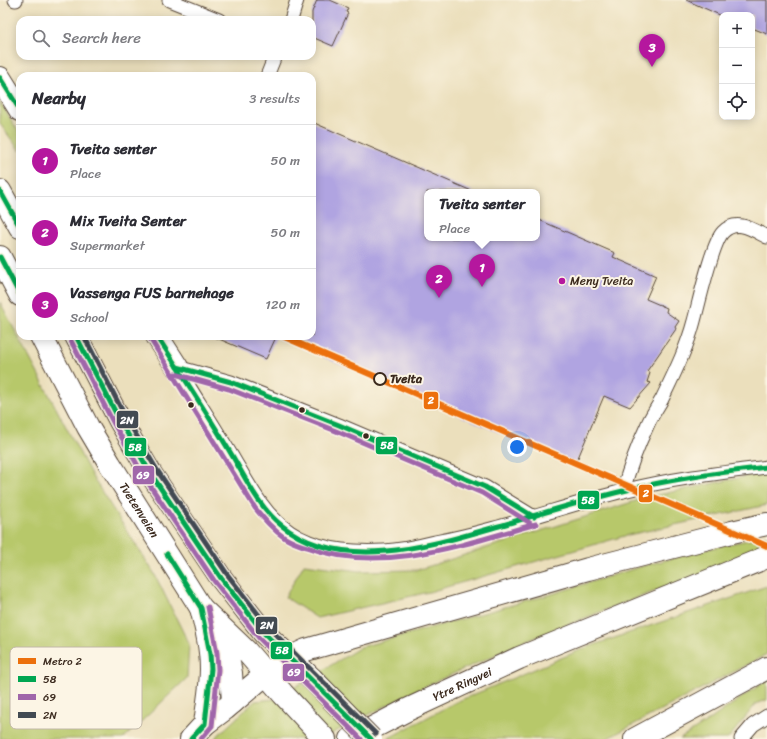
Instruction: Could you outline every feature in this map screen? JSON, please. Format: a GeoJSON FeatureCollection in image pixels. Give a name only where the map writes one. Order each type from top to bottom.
{"type":"FeatureCollection","features":[{"type":"Feature","properties":{"kind":"main road"},"geometry":{"type":"LineString","coordinates":[[0,78],[16,104]]}},
{"type":"Feature","properties":{"kind":"main road"},"geometry":{"type":"LineString","coordinates":[[0,190],[16,220]]}},
{"type":"Feature","properties":{"kind":"main road"},"geometry":{"type":"LineString","coordinates":[[0,257],[16,287]]}},
{"type":"Feature","properties":{"kind":"main road","name":"Tvetenveien"},"geometry":{"type":"LineString","coordinates":[[43,340],[88,427],[202,608],[246,651],[325,739]]}},
{"type":"Feature","properties":{"kind":"main road"},"geometry":{"type":"LineString","coordinates":[[78,340],[120,421],[152,474],[221,578],[264,633],[371,739]]}},
{"type":"Feature","properties":{"kind":"main road"},"geometry":{"type":"LineString","coordinates":[[160,340],[177,367]]}},
{"type":"Feature","properties":{"kind":"main road"},"geometry":{"type":"LineString","coordinates":[[198,731],[266,674],[289,658],[318,646],[588,569],[767,524]]}},
{"type":"Feature","properties":{"kind":"main road","name":"Ytre Ringvei"},"geometry":{"type":"LineString","coordinates":[[351,739],[468,681],[577,634],[767,557]]}},
{"type":"Feature","properties":{"kind":"main road","name":"Ytre Ringvei"},"geometry":{"type":"LineString","coordinates":[[577,634],[767,574]]}},
{"type":"Feature","properties":{"kind":"main road"},"geometry":{"type":"LineString","coordinates":[[198,731],[209,693],[211,669],[207,632],[202,608]]}},
{"type":"Feature","properties":{"kind":"main road"},"geometry":{"type":"LineString","coordinates":[[220,626],[231,672],[232,702]]}},
{"type":"Feature","properties":{"kind":"main road"},"geometry":{"type":"LineString","coordinates":[[635,739],[767,668]]}},
{"type":"Feature","properties":{"kind":"lane"},"geometry":{"type":"LineString","coordinates":[[169,0],[209,16]]}},
{"type":"Feature","properties":{"kind":"lane"},"geometry":{"type":"LineString","coordinates":[[292,16],[297,0]]}},
{"type":"Feature","properties":{"kind":"lane"},"geometry":{"type":"LineString","coordinates":[[269,72],[273,60]]}},
{"type":"Feature","properties":{"kind":"lane"},"geometry":{"type":"LineString","coordinates":[[623,491],[628,473],[647,424],[661,401],[684,351],[694,323],[715,245],[722,233],[730,226],[735,225],[744,226],[767,237]]}},
{"type":"Feature","properties":{"kind":"lane"},"geometry":{"type":"LineString","coordinates":[[177,367],[261,504],[271,517],[293,534],[337,550],[363,552],[386,551],[453,539],[623,491],[659,483],[767,467]]}},
{"type":"Feature","properties":{"kind":"lane"},"geometry":{"type":"LineString","coordinates":[[177,367],[231,382],[339,425],[485,487],[534,517]]}},
{"type":"Feature","properties":{"kind":"lane"},"geometry":{"type":"LineString","coordinates":[[741,739],[753,725],[767,716]]}},
{"type":"Feature","properties":{"kind":"green space"},"geometry":{"type":"Polygon","coordinates":[[[0,102],[16,128],[16,146],[0,124],[0,102]]]}},
{"type":"Feature","properties":{"kind":"green space"},"geometry":{"type":"Polygon","coordinates":[[[0,302],[16,332],[16,340],[20,340],[93,478],[154,573],[189,644],[187,678],[142,721],[142,647],[10,647],[10,729],[133,729],[123,739],[0,739],[0,302]]]}},
{"type":"Feature","properties":{"kind":"green space"},"geometry":{"type":"Polygon","coordinates":[[[767,472],[767,505],[628,535],[429,592],[317,618],[285,597],[304,564],[359,571],[417,570],[648,497],[767,472]]]}},
{"type":"Feature","properties":{"kind":"green space"},"geometry":{"type":"Polygon","coordinates":[[[767,536],[767,550],[615,606],[524,642],[419,689],[321,739],[214,739],[255,701],[275,699],[361,647],[552,594],[643,566],[724,545],[767,536]]]}},
{"type":"Feature","properties":{"kind":"green space"},"geometry":{"type":"Polygon","coordinates":[[[767,586],[767,654],[606,739],[387,739],[456,702],[585,648],[767,586]]]}},
{"type":"Feature","properties":{"kind":"green space"},"geometry":{"type":"Polygon","coordinates":[[[767,680],[767,700],[756,704],[728,739],[680,739],[708,721],[767,680]]]}},
{"type":"Feature","properties":{"kind":"building"},"geometry":{"type":"Polygon","coordinates":[[[317,0],[330,0],[348,8],[346,12],[348,13],[333,46],[316,39],[316,16],[312,16],[317,0]]]}},
{"type":"Feature","properties":{"kind":"building"},"geometry":{"type":"Polygon","coordinates":[[[686,0],[767,0],[767,34],[755,29],[755,12],[719,12],[719,15],[686,0]]]}},
{"type":"Feature","properties":{"kind":"building"},"geometry":{"type":"Polygon","coordinates":[[[316,124],[467,189],[424,189],[424,241],[540,241],[540,220],[615,253],[613,257],[656,276],[646,299],[667,308],[666,312],[679,321],[675,327],[676,329],[647,371],[650,373],[647,382],[651,383],[630,407],[604,396],[575,465],[283,340],[316,340],[316,124]]]}},
{"type":"Feature","properties":{"kind":"building"},"geometry":{"type":"Polygon","coordinates":[[[221,340],[275,340],[266,359],[221,340]]]}},
{"type":"Feature","properties":{"kind":"metro line","name":"2"},"geometry":{"type":"LineString","coordinates":[[291,340],[767,546]]}},
{"type":"Feature","properties":{"kind":"transit line","name":"58"},"geometry":{"type":"LineString","coordinates":[[0,78],[16,104]]}},
{"type":"Feature","properties":{"kind":"transit line","name":"58"},"geometry":{"type":"LineString","coordinates":[[0,191],[16,220]]}},
{"type":"Feature","properties":{"kind":"transit line","name":"58"},"geometry":{"type":"LineString","coordinates":[[0,257],[16,287]]}},
{"type":"Feature","properties":{"kind":"transit line","name":"69"},"geometry":{"type":"LineString","coordinates":[[71,340],[114,424],[145,478],[215,582],[259,638],[361,739]]}},
{"type":"Feature","properties":{"kind":"transit line","name":"58"},"geometry":{"type":"LineString","coordinates":[[78,340],[120,421],[151,474],[221,578],[264,633],[371,739]]}},
{"type":"Feature","properties":{"kind":"transit line","name":"2N"},"geometry":{"type":"LineString","coordinates":[[86,340],[126,418],[157,470],[227,574],[269,628],[376,734]]}},
{"type":"Feature","properties":{"kind":"transit line","name":"69"},"geometry":{"type":"LineString","coordinates":[[151,340],[255,508],[273,528],[290,541],[335,555],[363,558],[392,557],[422,554],[480,540],[536,524]]}},
{"type":"Feature","properties":{"kind":"transit line","name":"58"},"geometry":{"type":"LineString","coordinates":[[160,340],[215,426],[254,493],[266,510],[281,525],[305,540],[331,548],[359,552],[388,551],[417,547],[446,541],[576,503],[641,487],[695,477],[767,467]]}},
{"type":"Feature","properties":{"kind":"transit line","name":"58"},"geometry":{"type":"LineString","coordinates":[[177,367],[231,382],[339,425],[485,487],[534,517]]}},
{"type":"Feature","properties":{"kind":"transit line","name":"69"},"geometry":{"type":"LineString","coordinates":[[175,374],[229,389],[336,431],[482,493],[530,523]]}},
{"type":"Feature","properties":{"kind":"transit line","name":"58"},"geometry":{"type":"LineString","coordinates":[[167,554],[201,608],[210,654],[211,669],[205,724],[191,739]]}},
{"type":"Feature","properties":{"kind":"transit line","name":"69"},"geometry":{"type":"LineString","coordinates":[[201,739],[212,726],[218,670],[217,653],[208,607]]}},
{"type":"Feature","properties":{"kind":"place","name":"Vassenga FUS barnehage"},"geometry":{"type":"Point","coordinates":[652,67]}},
{"type":"Feature","properties":{"kind":"place","name":"Meny Tveita"},"geometry":{"type":"Point","coordinates":[562,281]}},
{"type":"Feature","properties":{"kind":"place","name":"Tveita senter"},"geometry":{"type":"Point","coordinates":[482,287]}},
{"type":"Feature","properties":{"kind":"place","name":"Mix Tveita Senter"},"geometry":{"type":"Point","coordinates":[439,298]}},
{"type":"Feature","properties":{"kind":"place","name":"Tveita"},"geometry":{"type":"Point","coordinates":[380,379]}}]}
